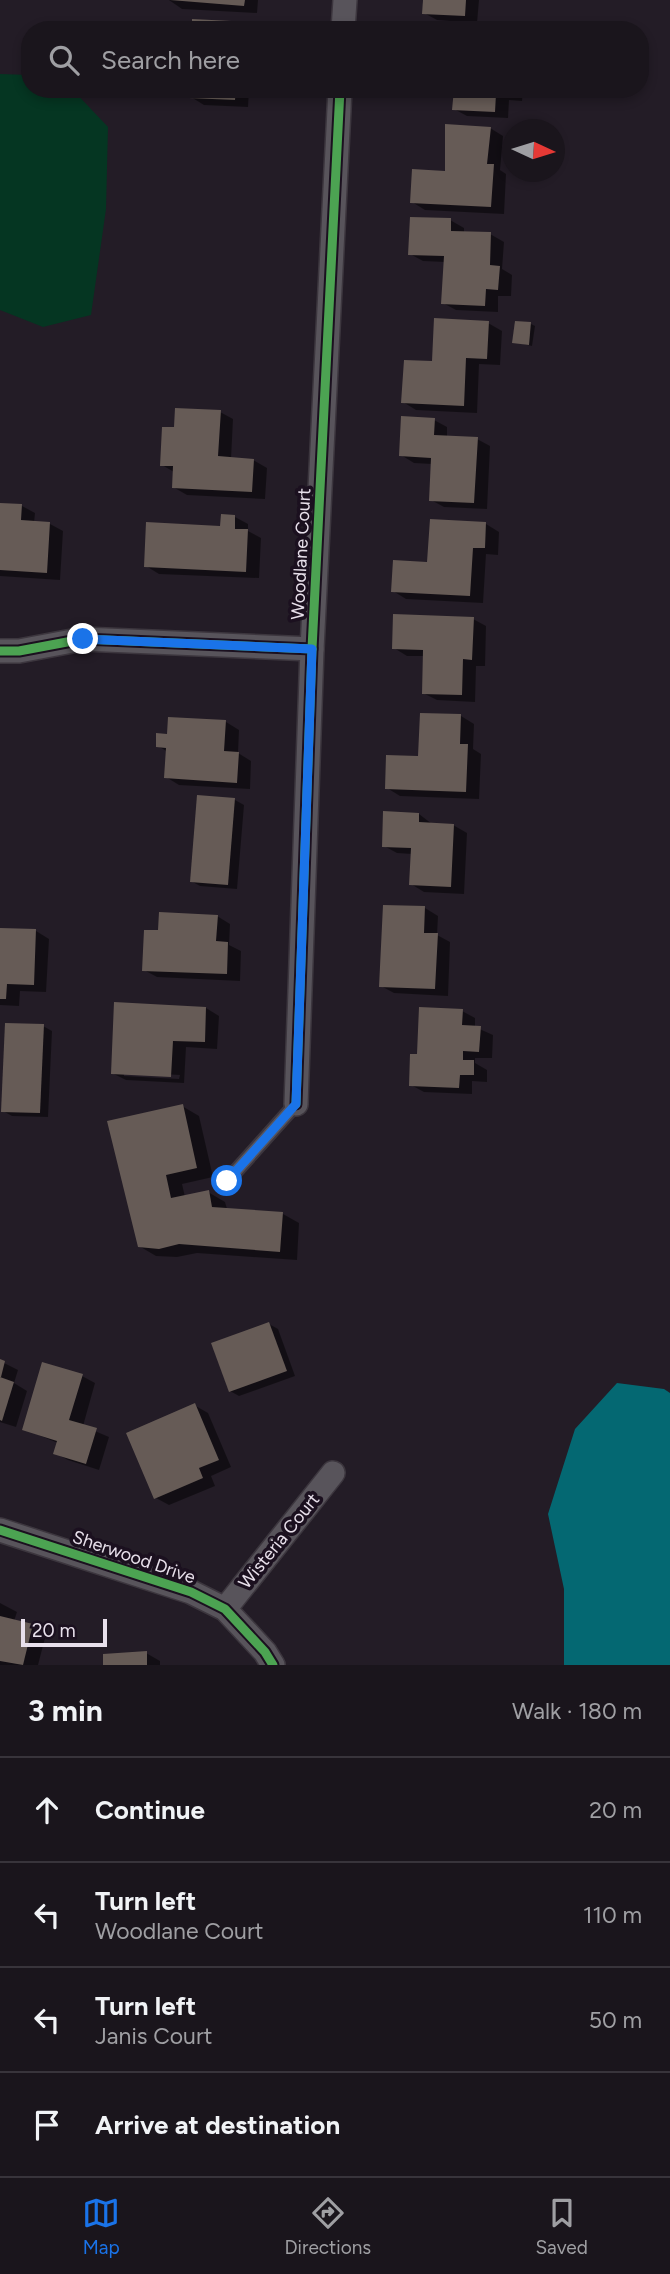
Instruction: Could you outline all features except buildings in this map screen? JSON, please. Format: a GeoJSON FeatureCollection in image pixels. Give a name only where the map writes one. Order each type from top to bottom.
{"type":"FeatureCollection","features":[{"type":"Feature","properties":{"kind":"street"},"geometry":{"type":"LineString","coordinates":[[344,21],[345,0]]}},
{"type":"Feature","properties":{"kind":"street","name":"Woodlane Court"},"geometry":{"type":"LineString","coordinates":[[296,1104],[312,649],[340,98]]}},
{"type":"Feature","properties":{"kind":"street"},"geometry":{"type":"LineString","coordinates":[[0,651],[19,651],[83,639],[312,649]]}},
{"type":"Feature","properties":{"kind":"street","name":"Wisteria Court"},"geometry":{"type":"LineString","coordinates":[[225,1609],[333,1473]]}},
{"type":"Feature","properties":{"kind":"street","name":"Sherwood Drive"},"geometry":{"type":"LineString","coordinates":[[0,1530],[191,1592],[225,1609],[265,1651],[273,1665]]}},
{"type":"Feature","properties":{"kind":"lane"},"geometry":{"type":"LineString","coordinates":[[227,1181],[296,1104]]}},
{"type":"Feature","properties":{"kind":"green space"},"geometry":{"type":"Polygon","coordinates":[[[0,74],[21,75],[21,98],[81,98],[108,127],[106,209],[91,315],[43,327],[0,310],[0,74]]]}},
{"type":"Feature","properties":{"kind":"water"},"geometry":{"type":"Polygon","coordinates":[[[617,1383],[664,1389],[670,1393],[670,1665],[564,1665],[564,1589],[548,1514],[575,1429],[617,1383]]]}},
{"type":"Feature","properties":{"kind":"cycle path"},"geometry":{"type":"LineString","coordinates":[[296,1104],[312,649],[340,98]]}},
{"type":"Feature","properties":{"kind":"cycle path"},"geometry":{"type":"LineString","coordinates":[[0,651],[19,651],[83,639],[312,649]]}},
{"type":"Feature","properties":{"kind":"cycle path"},"geometry":{"type":"LineString","coordinates":[[0,1530],[191,1592],[225,1609],[265,1652],[273,1665]]}},
{"type":"Feature","properties":{"kind":"route"},"geometry":{"type":"LineString","coordinates":[[83,639],[312,649],[296,1104],[227,1181]]}}]}
